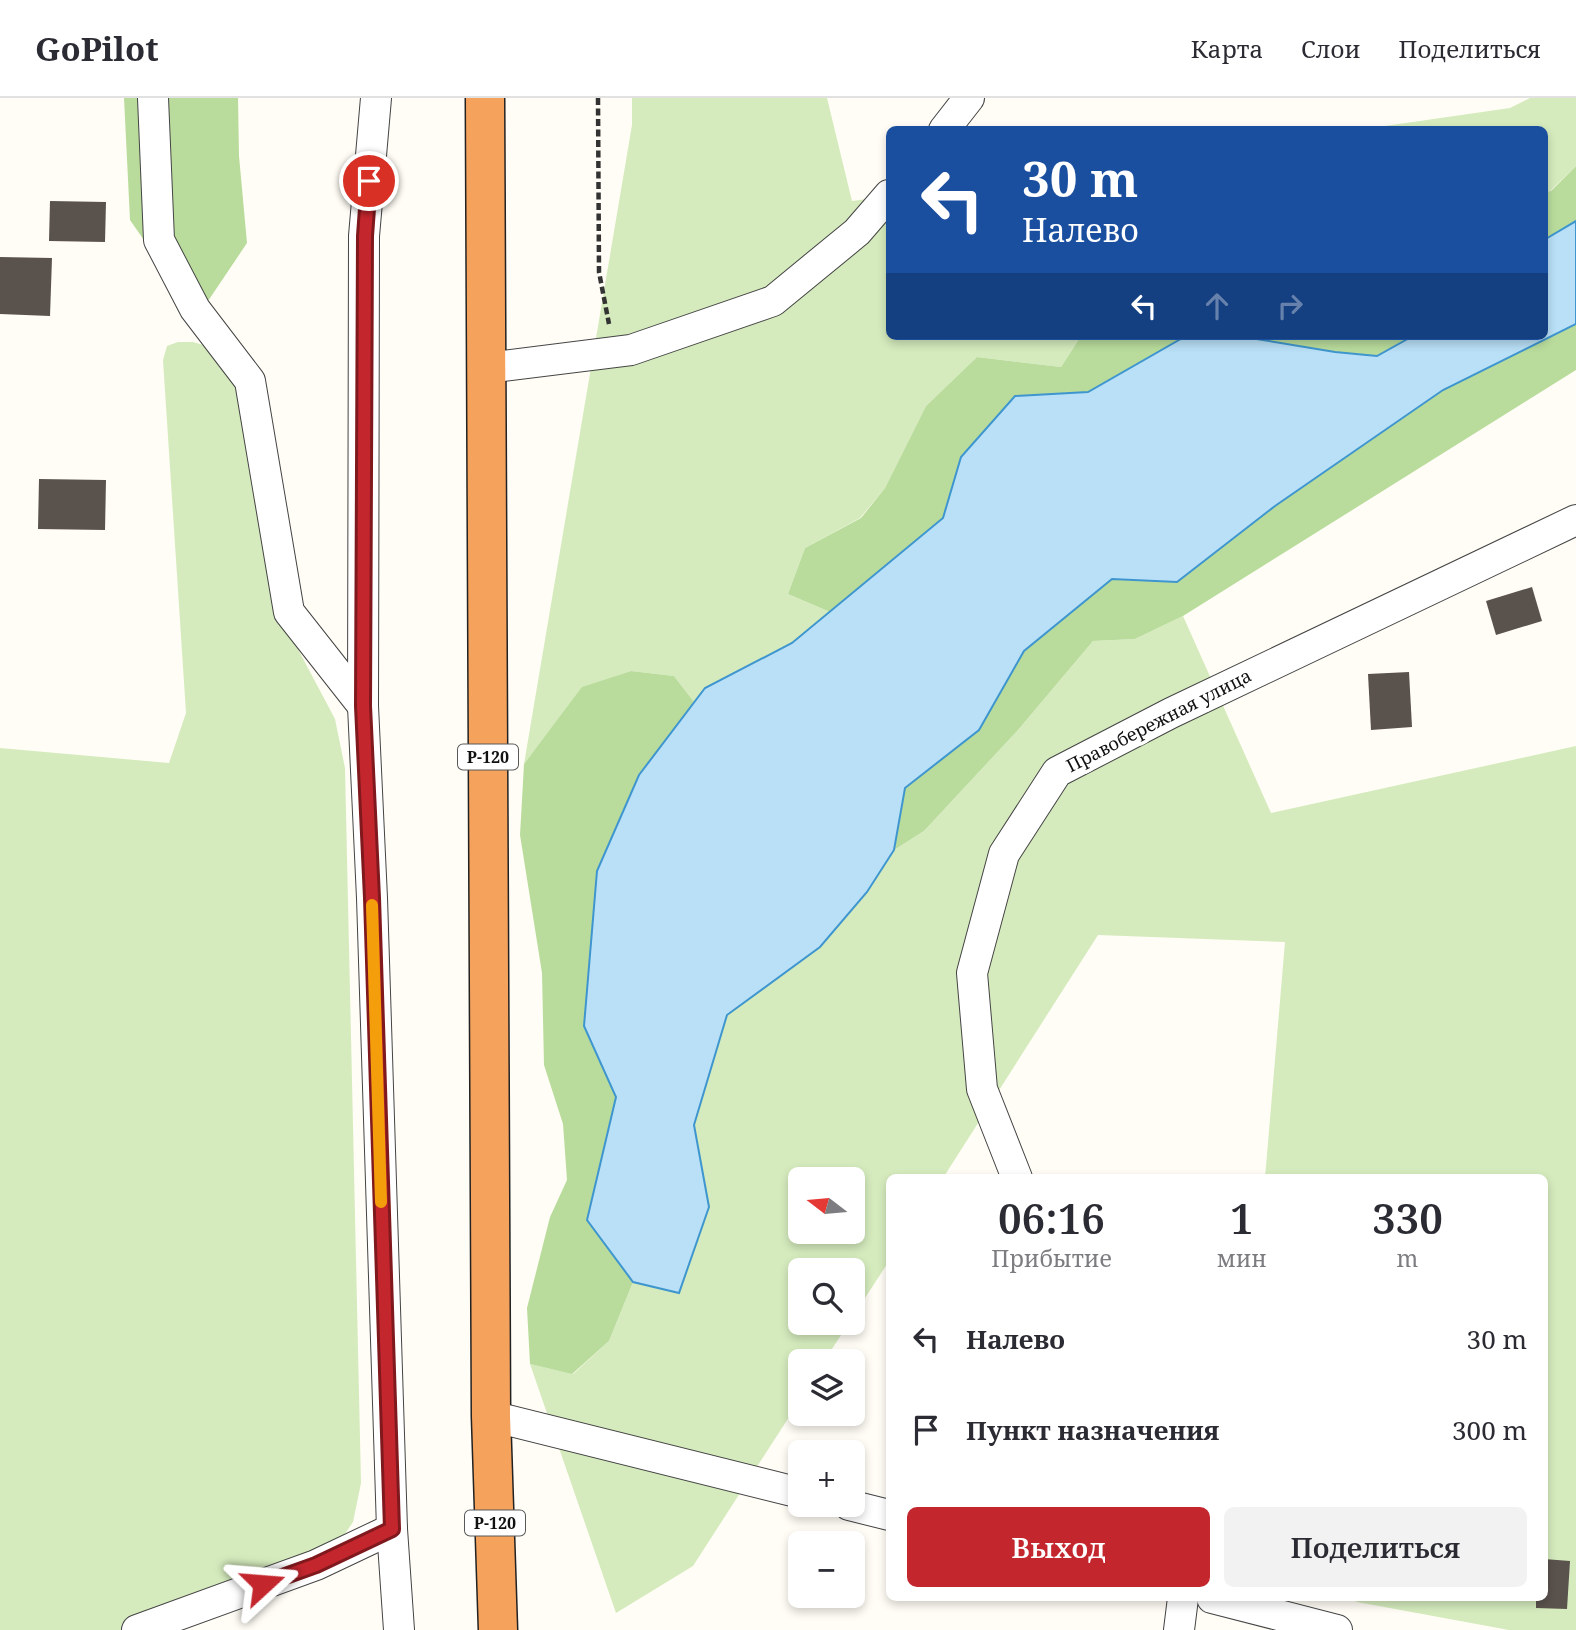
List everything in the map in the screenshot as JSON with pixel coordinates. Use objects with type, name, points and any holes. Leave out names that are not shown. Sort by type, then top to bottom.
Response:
[{"type":"highway","name":"Р-120","points":[[485,98],[491,1416],[498,1630]]},
{"type":"street","points":[[153,98],[159,240],[195,309],[250,381],[289,612],[363,706]]},
{"type":"street","points":[[376,98],[365,236],[363,706],[392,1529],[399,1630]]},
{"type":"street","points":[[947,126],[969,98]]},
{"type":"street","points":[[486,368],[631,350],[773,301],[857,232],[886,198]]},
{"type":"street","name":"Правобережная улица","points":[[1015,1174],[982,1088],[972,973],[1004,854],[1057,772],[1171,713],[1576,520]]},
{"type":"street","points":[[491,1416],[788,1490]]},
{"type":"street","points":[[865,1509],[886,1514]]},
{"type":"street","points":[[136,1630],[316,1565],[392,1529]]},
{"type":"street","points":[[1179,1630],[1183,1601]]},
{"type":"street","points":[[1224,1601],[1337,1630]]},
{"type":"path","points":[[598,98],[599,272],[614,352]]},
{"type":"green space","points":[[124,98],[238,98],[239,156],[247,243],[206,304],[166,272],[130,220]]},
{"type":"green space","points":[[632,98],[827,98],[852,201],[886,196],[886,340],[1078,340],[1061,367],[977,357],[926,406],[885,488],[860,518],[805,548],[788,594],[830,612],[792,643],[705,688],[694,702],[674,676],[631,671],[583,687],[524,764],[632,125]]},
{"type":"green space","points":[[1530,98],[1576,98],[1576,166],[1550,191],[1548,126],[1385,126],[1510,108]]},
{"type":"green space","points":[[1576,166],[1576,221],[1548,238],[1548,191]]},
{"type":"green space","points":[[1576,324],[1576,370],[1183,616],[1135,639],[1093,641],[1018,730],[924,831],[894,850],[905,788],[979,730],[1024,651],[1112,579],[1177,582],[1275,506],[1443,390]]},
{"type":"green space","points":[[1078,340],[1179,340],[1088,392],[1015,396],[961,457],[943,518],[830,612],[788,594],[805,548],[861,518],[885,488],[926,406],[977,357],[1061,367]]},
{"type":"green space","points":[[1262,340],[1406,340],[1377,356]]},
{"type":"green space","points":[[178,342],[193,342],[210,347],[243,392],[282,619],[335,719],[345,768],[361,1483],[353,1522],[336,1547],[130,1630],[0,1630],[0,748],[169,763],[186,713],[163,360],[167,346]]},
{"type":"green space","points":[[1183,616],[1271,813],[1576,746],[1576,1630],[1509,1630],[1355,1601],[1548,1601],[1548,1174],[1265,1174],[1285,942],[1098,935],[946,1174],[886,1174],[886,1266],[865,1298],[865,1258],[788,1258],[788,1335],[841,1335],[832,1349],[788,1349],[788,1419],[693,1566],[616,1613],[530,1364],[573,1374],[609,1341],[633,1282],[679,1292],[709,1207],[694,1125],[727,1015],[820,947],[867,892],[894,850],[924,831],[1018,730],[1093,641],[1135,639]]},
{"type":"green space","points":[[631,671],[674,676],[694,702],[639,775],[584,1026],[616,1097],[587,1220],[633,1282],[609,1341],[572,1374],[530,1364],[527,1308],[550,1217],[567,1180],[563,1124],[544,1065],[542,973],[520,835],[524,764],[582,687]]},
{"type":"water","points":[[1576,221],[1576,324],[1548,338],[1548,238]]},
{"type":"water","points":[[1179,340],[1262,340],[1377,356],[1406,340],[1544,340],[1443,390],[1275,506],[1177,582],[1112,579],[1024,651],[979,730],[905,788],[894,850],[867,892],[820,947],[727,1015],[694,1125],[709,1207],[679,1293],[633,1282],[587,1220],[616,1097],[584,1026],[597,871],[639,775],[705,688],[792,643],[943,518],[961,457],[1015,396],[1088,392]]},
{"type":"building","points":[[50,201],[106,202],[105,242],[49,241]]},
{"type":"building","points":[[0,257],[52,258],[50,316],[0,314]]},
{"type":"building","points":[[39,479],[106,480],[105,530],[38,529]]},
{"type":"building","points":[[1532,587],[1542,621],[1496,635],[1486,601]]},
{"type":"building","points":[[1409,672],[1412,727],[1371,730],[1368,674]]},
{"type":"building","points":[[1548,1559],[1570,1561],[1567,1609],[1536,1608],[1536,1601],[1548,1601]]},
{"type":"slow traffic","points":[[372,905],[381,1202]]},
{"type":"route","points":[[263,1584],[316,1565],[392,1529],[372,898],[363,706],[365,236],[369,181]]}]
